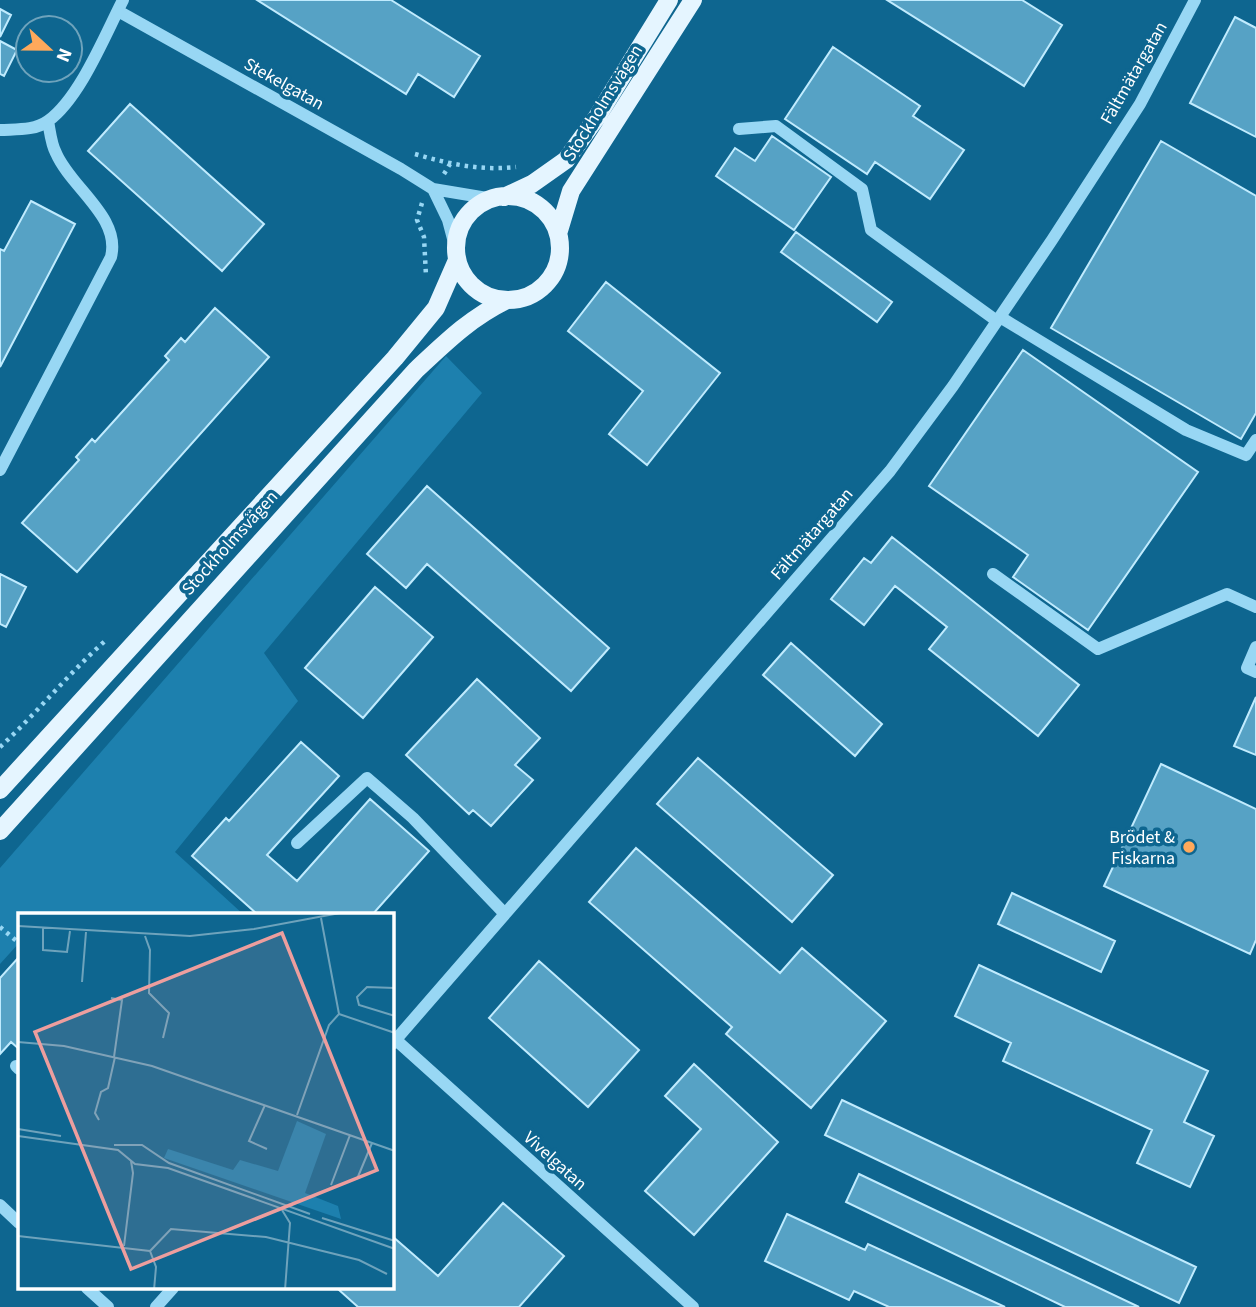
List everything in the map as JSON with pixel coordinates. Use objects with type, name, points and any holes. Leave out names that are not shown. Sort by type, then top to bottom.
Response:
[{"type":"main road","name":"Stockholmsvägen","points":[[499,198],[532,184],[566,160],[597,117],[669,0]]},
{"type":"main road","name":"Stockholmsvägen","points":[[558,234],[571,191],[693,0]]},
{"type":"main road","points":[[499,198],[524,199],[541,208],[558,234],[558,263],[553,274],[540,289],[528,296],[507,300],[494,299],[472,286],[460,269],[457,255],[459,230],[464,220],[476,207],[499,198]]},
{"type":"main road","name":"Stockholmsvägen","points":[[0,790],[395,358],[436,308],[457,255]]},
{"type":"main road","name":"Stockholmsvägen","points":[[0,831],[416,370],[480,314],[507,300]]},
{"type":"street","name":"Fältmätargatan","points":[[394,1042],[890,471],[999,319],[1140,104],[1195,0]]},
{"type":"street","points":[[0,130],[30,129],[48,121],[74,93],[121,5]]},
{"type":"street","name":"Stekelgatan","points":[[121,5],[433,189]]},
{"type":"street","points":[[0,470],[111,257],[115,244],[111,232],[56,153],[48,121]]},
{"type":"street","points":[[739,129],[776,126],[862,189],[871,230],[999,319],[1186,430],[1246,455],[1256,440]]},
{"type":"street","points":[[433,189],[499,198]]},
{"type":"street","points":[[433,189],[448,220],[457,255]]},
{"type":"street","points":[[993,574],[1098,649],[1227,594],[1256,607]]},
{"type":"street","points":[[1256,647],[1247,668],[1256,672]]},
{"type":"street","points":[[297,844],[367,778],[413,818],[505,914]]},
{"type":"street","name":"Vivelgatan","points":[[394,1042],[693,1307]]},
{"type":"street","points":[[0,1205],[18,1222]]},
{"type":"street","points":[[89,1290],[107,1307]]},
{"type":"street","points":[[156,1307],[171,1290]]},
{"type":"path","points":[[426,281],[427,256],[424,237],[417,220],[419,207],[450,164],[500,169],[525,163]]},
{"type":"path","points":[[0,927],[18,942]]},
{"type":"shaded area","points":[[446,356],[482,393],[264,653],[298,701],[175,852],[242,913],[18,913],[18,944],[0,964],[0,868]]},
{"type":"building","points":[[257,0],[391,0],[480,56],[454,97],[418,74],[406,94]]},
{"type":"building","points":[[887,0],[1022,0],[1062,25],[1024,86]]},
{"type":"building","points":[[0,9],[11,15],[0,37]]},
{"type":"building","points":[[1235,17],[1256,28],[1256,137],[1190,103]]},
{"type":"building","points":[[0,41],[14,48],[14,56],[4,76],[0,74]]},
{"type":"building","points":[[833,47],[920,106],[913,116],[964,150],[930,199],[875,162],[867,174],[785,119]]},
{"type":"building","points":[[130,104],[264,224],[222,271],[88,151]]},
{"type":"building","points":[[772,136],[831,177],[794,230],[716,176],[735,148],[755,161]]},
{"type":"building","points":[[1161,141],[1256,196],[1256,413],[1241,439],[1051,328]]},
{"type":"building","points":[[31,201],[75,224],[0,367],[0,249],[4,251]]},
{"type":"building","points":[[796,232],[892,302],[877,322],[781,252]]},
{"type":"building","points":[[606,282],[720,373],[647,465],[609,434],[643,391],[568,331]]},
{"type":"building","points":[[215,308],[269,357],[77,572],[22,523],[79,460],[76,457],[92,439],[95,442],[169,360],[165,356],[181,338],[185,342]]},
{"type":"building","points":[[1023,350],[1198,472],[1088,630],[1013,577],[1028,555],[929,486]]},
{"type":"building","points":[[427,486],[609,648],[571,691],[427,564],[406,588],[367,554]]},
{"type":"building","points":[[892,537],[1079,685],[1038,736],[929,649],[947,627],[895,586],[864,625],[831,599],[864,558],[871,563]]},
{"type":"building","points":[[0,574],[26,587],[6,627],[0,624]]},
{"type":"building","points":[[375,587],[433,637],[363,718],[305,668]]},
{"type":"building","points":[[791,643],[882,724],[855,756],[763,675]]},
{"type":"building","points":[[477,679],[540,738],[515,765],[533,780],[491,826],[473,810],[469,814],[406,755]]},
{"type":"building","points":[[1256,697],[1256,755],[1234,746]]},
{"type":"building","points":[[301,742],[339,776],[267,855],[297,881],[370,799],[429,851],[374,913],[256,913],[192,856],[226,818],[229,821]]},
{"type":"building","points":[[698,758],[833,875],[792,922],[657,804]]},
{"type":"building","name":"Brödet & Fiskarna","points":[[1161,764],[1256,809],[1256,940],[1250,954],[1104,886]]},
{"type":"building","points":[[636,848],[780,973],[802,948],[886,1021],[811,1108],[726,1034],[732,1027],[589,902]]},
{"type":"building","points":[[1012,893],[1115,941],[1101,972],[998,924]]},
{"type":"building","points":[[18,958],[18,1048],[11,1042],[0,1054],[0,978]]},
{"type":"building","points":[[539,961],[639,1050],[588,1107],[489,1018]]},
{"type":"building","points":[[979,965],[1208,1071],[1184,1122],[1214,1136],[1190,1187],[1137,1163],[1152,1130],[1003,1061],[1011,1043],[955,1016]]},
{"type":"building","points":[[694,1064],[778,1142],[694,1235],[645,1191],[701,1129],[665,1096]]},
{"type":"building","points":[[842,1100],[1196,1267],[1179,1303],[825,1135]]},
{"type":"building","points":[[859,1174],[1139,1307],[1065,1307],[846,1202]]},
{"type":"building","points":[[503,1203],[564,1256],[519,1307],[358,1307],[339,1290],[394,1290],[394,1238],[438,1276]]},
{"type":"building","points":[[787,1214],[865,1250],[868,1244],[1005,1307],[889,1307],[854,1291],[849,1300],[765,1261]]},
{"type":"place","name":"Brödet & Fiskarna","points":[[1189,847]]}]
